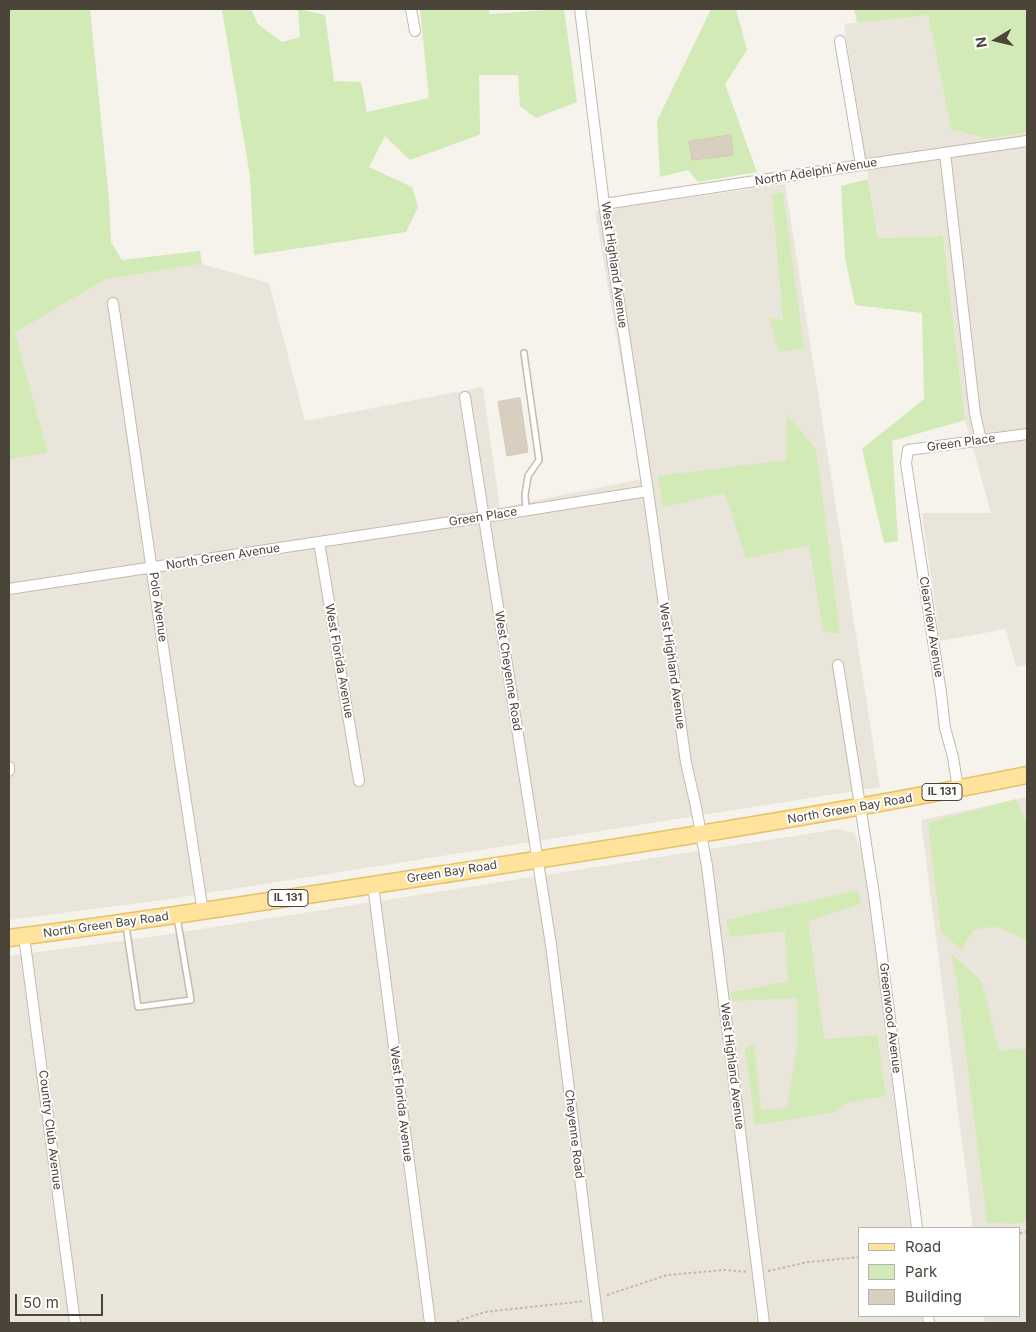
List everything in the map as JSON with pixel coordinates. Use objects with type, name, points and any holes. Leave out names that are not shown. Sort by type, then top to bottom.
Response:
[{"type":"main road","name":"North Green Bay Road","points":[[701,834],[1027,776]]},
{"type":"main road","name":"Green Bay Road","points":[[203,912],[701,834]]},
{"type":"main road","name":"North Green Bay Road","points":[[16,937],[203,912]]},
{"type":"street","points":[[411,9],[415,30]]},
{"type":"street","name":"West Highland Avenue","points":[[580,9],[604,204],[648,491],[686,763],[701,834],[714,918],[764,1323]]},
{"type":"street","points":[[840,41],[862,164]]},
{"type":"street","name":"North Adelphi Avenue","points":[[604,204],[862,164],[1027,141]]},
{"type":"street","points":[[945,153],[980,440]]},
{"type":"street","name":"Polo Avenue","points":[[113,303],[175,736],[203,912]]},
{"type":"street","name":"West Cheyenne Road","points":[[465,397],[550,945]]},
{"type":"street","name":"Green Place","points":[[906,463],[908,450],[1027,434]]},
{"type":"street","name":"Clearview Avenue","points":[[906,463],[942,693],[945,728],[953,757],[958,789]]},
{"type":"street","name":"Green Place","points":[[319,542],[648,491]]},
{"type":"street","name":"North Green Avenue","points":[[9,589],[319,542]]},
{"type":"street","name":"West Florida Avenue","points":[[319,542],[359,781]]},
{"type":"street","name":"Greenwood Avenue","points":[[838,665],[875,904],[917,1227]]},
{"type":"street","name":"West Florida Avenue","points":[[373,884],[430,1323]]},
{"type":"street","name":"Country Club Avenue","points":[[16,937],[75,1323]]},
{"type":"street","name":"Cheyenne Road","points":[[550,945],[598,1323]]},
{"type":"lane","points":[[524,353],[539,460],[528,476],[525,495],[526,510]]},
{"type":"lane","points":[[125,923],[138,1007],[191,1000],[177,915]]},
{"type":"path","points":[[452,1323],[485,1312],[595,1299],[667,1275],[725,1270],[758,1273],[808,1262],[858,1257]]},
{"type":"shaded area","points":[[928,15],[951,129],[988,139],[1027,132],[1027,665],[1016,667],[1006,629],[940,641],[922,513],[991,513],[965,420],[943,236],[878,238],[844,24]]},
{"type":"shaded area","points":[[785,184],[880,787],[163,900],[9,920],[9,460],[48,451],[15,333],[104,280],[202,264],[269,283],[305,421],[483,387],[500,508],[641,479],[595,211]]},
{"type":"shaded area","points":[[1027,797],[1027,1323],[985,1323],[984,1317],[1021,1317],[1021,1227],[973,1227],[921,820]]},
{"type":"shaded area","points":[[838,829],[854,833],[860,847],[867,879],[910,1227],[858,1227],[858,1317],[921,1317],[922,1323],[9,1323],[9,956],[157,936]]},
{"type":"green space","points":[[9,9],[90,9],[109,199],[111,242],[122,260],[200,251],[202,264],[104,280],[15,333],[48,452],[9,460]]},
{"type":"green space","points":[[251,9],[258,24],[282,42],[300,37],[298,9],[325,15],[334,81],[361,82],[367,112],[429,98],[420,9],[488,9],[489,14],[564,9],[577,102],[536,118],[520,106],[518,75],[479,75],[480,134],[410,160],[385,136],[369,167],[412,187],[418,207],[406,232],[254,255],[250,176],[222,10]]},
{"type":"green space","points":[[711,9],[736,9],[747,50],[725,84],[757,172],[698,182],[688,170],[660,177],[657,121]]},
{"type":"green space","points":[[854,9],[1027,9],[1027,132],[988,139],[951,129],[928,15],[857,23]]},
{"type":"green space","points":[[868,179],[878,238],[943,236],[965,420],[892,441],[898,541],[884,543],[862,449],[924,399],[922,313],[855,305],[845,258],[841,186]]},
{"type":"green space","points":[[783,192],[804,348],[779,352],[769,317],[783,320],[772,195]]},
{"type":"green space","points":[[787,415],[816,449],[840,633],[823,632],[809,545],[746,559],[725,493],[663,507],[658,476],[786,460]]},
{"type":"green space","points":[[1016,799],[1027,825],[1027,940],[995,926],[973,930],[962,950],[941,932],[928,823]]},
{"type":"green space","points":[[858,890],[861,904],[808,921],[824,1039],[877,1035],[886,1096],[847,1103],[834,1112],[755,1125],[745,1048],[754,1045],[761,1110],[787,1108],[797,1049],[797,998],[733,1001],[730,993],[788,981],[785,931],[730,937],[726,920]]},
{"type":"green space","points":[[951,953],[982,982],[999,1051],[1027,1048],[1027,1221],[1014,1224],[987,1222],[956,976]]},
{"type":"building","points":[[731,135],[733,155],[692,160],[689,142]]},
{"type":"building","points":[[520,398],[528,452],[507,456],[498,402]]}]
